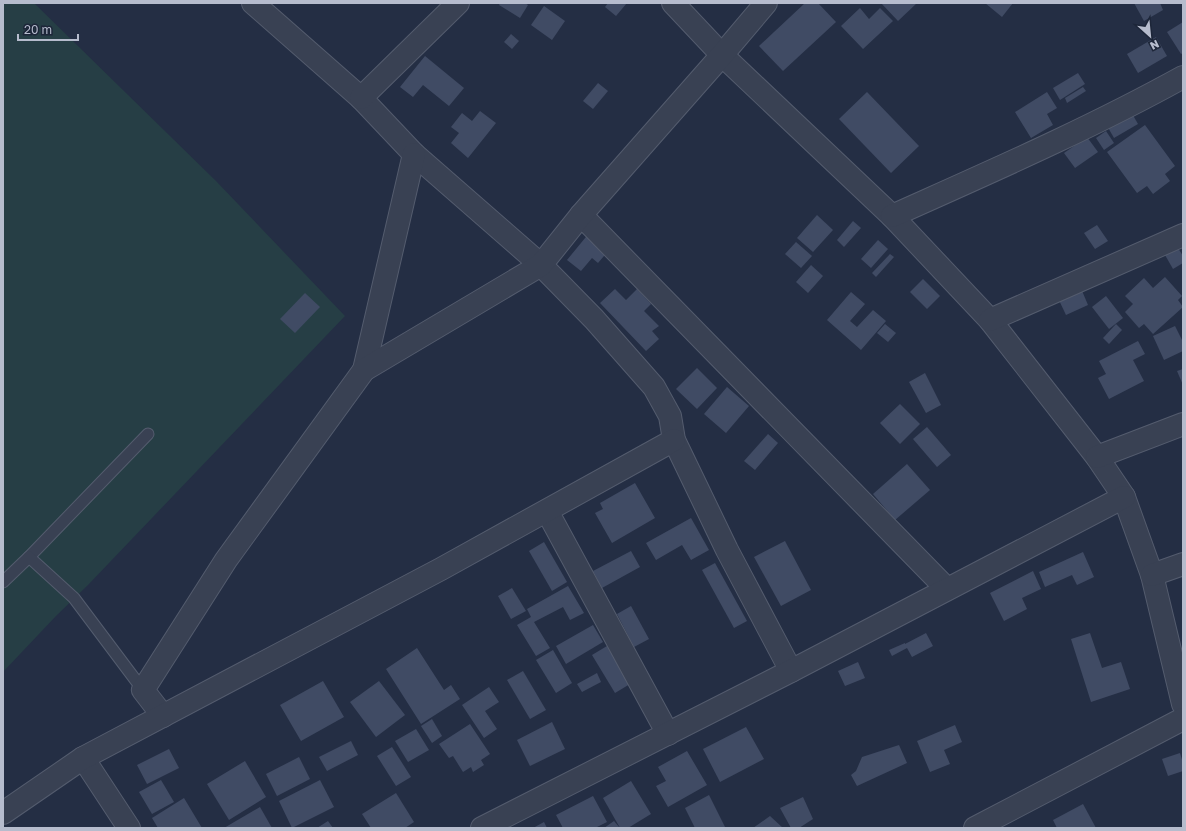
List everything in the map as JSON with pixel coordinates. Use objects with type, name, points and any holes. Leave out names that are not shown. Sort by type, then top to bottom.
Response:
[{"type":"street","points":[[253,3],[361,98],[414,154],[541,265],[594,320],[654,387],[670,416],[674,440],[726,550],[791,671]]},
{"type":"street","points":[[361,98],[458,3]]},
{"type":"street","points":[[673,3],[722,55],[892,216],[990,320],[1097,457],[1124,497],[1152,575],[1183,704]]},
{"type":"street","points":[[364,370],[541,265],[581,215],[766,3]]},
{"type":"street","points":[[892,216],[1026,157],[1142,100],[1183,77]]},
{"type":"street","points":[[163,716],[143,690],[226,560],[364,370],[414,154]]},
{"type":"street","points":[[581,215],[947,589]]},
{"type":"street","points":[[990,320],[1183,235]]},
{"type":"street","points":[[1097,457],[1183,424]]},
{"type":"street","points":[[3,814],[82,758],[441,569],[674,440]]},
{"type":"street","points":[[482,828],[791,671],[1124,497]]},
{"type":"street","points":[[547,511],[668,734]]},
{"type":"street","points":[[1152,575],[1183,564]]},
{"type":"street","points":[[975,828],[1183,719]]},
{"type":"street","points":[[82,758],[129,828]]},
{"type":"lane","points":[[3,582],[148,434]]},
{"type":"lane","points":[[29,557],[74,598],[143,690]]},
{"type":"shaded area","points":[[3,3],[34,3],[216,181],[345,316],[3,672]]},
{"type":"building","points":[[500,3],[525,3],[528,5],[520,18],[499,5]]},
{"type":"building","points":[[608,3],[627,3],[616,16],[605,7]]},
{"type":"building","points":[[805,3],[818,3],[836,22],[783,71],[759,46]]},
{"type":"building","points":[[881,3],[917,3],[898,21]]},
{"type":"building","points":[[985,3],[1013,3],[1002,17]]},
{"type":"building","points":[[1134,3],[1160,3],[1163,10],[1144,21]]},
{"type":"building","points":[[544,6],[565,21],[552,40],[531,25]]},
{"type":"building","points":[[860,8],[869,19],[880,8],[893,21],[863,49],[841,26]]},
{"type":"building","points":[[1183,22],[1183,53],[1181,54],[1167,32]]},
{"type":"building","points":[[511,34],[519,41],[512,49],[504,42]]},
{"type":"building","points":[[1156,37],[1167,56],[1138,73],[1127,54]]},
{"type":"building","points":[[425,56],[464,88],[449,106],[423,85],[413,97],[400,87]]},
{"type":"building","points":[[1078,73],[1085,84],[1060,100],[1053,88]]},
{"type":"building","points":[[598,83],[608,91],[593,109],[583,101]]},
{"type":"building","points":[[1083,87],[1086,91],[1067,103],[1065,98]]},
{"type":"building","points":[[867,92],[919,146],[891,173],[839,119]]},
{"type":"building","points":[[1047,92],[1057,108],[1047,114],[1053,125],[1031,138],[1015,112]]},
{"type":"building","points":[[1130,110],[1138,124],[1114,138],[1106,124]]},
{"type":"building","points":[[480,111],[496,123],[468,158],[451,143],[459,133],[451,127],[462,113],[472,121]]},
{"type":"building","points":[[1145,125],[1175,166],[1165,174],[1170,181],[1153,194],[1147,186],[1137,193],[1107,152]]},
{"type":"building","points":[[1106,131],[1114,143],[1104,150],[1096,138]]},
{"type":"building","points":[[1087,137],[1098,152],[1075,168],[1064,153]]},
{"type":"building","points":[[817,215],[833,230],[813,252],[797,238]]},
{"type":"building","points":[[853,221],[861,228],[844,247],[837,240]]},
{"type":"building","points":[[1097,225],[1108,241],[1095,249],[1084,233]]},
{"type":"building","points":[[590,232],[610,249],[598,263],[592,258],[581,271],[567,260]]},
{"type":"building","points":[[878,240],[888,249],[871,268],[861,259]]},
{"type":"building","points":[[796,242],[812,256],[801,268],[785,254]]},
{"type":"building","points":[[1178,248],[1183,256],[1183,263],[1173,269],[1165,255]]},
{"type":"building","points":[[890,254],[894,257],[876,277],[872,273]]},
{"type":"building","points":[[811,265],[823,276],[808,293],[796,282]]},
{"type":"building","points":[[1165,277],[1182,296],[1178,300],[1183,307],[1153,334],[1144,324],[1139,328],[1125,312],[1133,304],[1125,296],[1144,278],[1153,288]]},
{"type":"building","points":[[923,279],[940,296],[927,309],[910,292]]},
{"type":"building","points":[[1080,286],[1088,305],[1066,315],[1057,296]]},
{"type":"building","points":[[615,289],[626,300],[637,289],[651,304],[644,311],[659,326],[652,331],[659,339],[646,351],[600,303]]},
{"type":"building","points":[[851,292],[865,304],[850,321],[857,327],[873,310],[886,321],[861,350],[827,320]]},
{"type":"building","points":[[305,293],[320,307],[295,333],[280,319]]},
{"type":"building","points":[[1106,296],[1123,318],[1109,329],[1092,307]]},
{"type":"building","points":[[885,324],[896,333],[888,342],[877,333]]},
{"type":"building","points":[[1116,324],[1122,330],[1109,344],[1103,338]]},
{"type":"building","points":[[1175,326],[1183,342],[1183,351],[1164,360],[1153,336]]},
{"type":"building","points":[[1138,341],[1145,354],[1133,360],[1144,381],[1109,399],[1098,378],[1106,374],[1099,361]]},
{"type":"building","points":[[697,368],[717,388],[697,409],[676,389]]},
{"type":"building","points":[[1183,369],[1183,385],[1177,371]]},
{"type":"building","points":[[925,373],[941,405],[926,413],[909,382]]},
{"type":"building","points":[[727,387],[749,406],[726,433],[704,414]]},
{"type":"building","points":[[900,404],[920,424],[900,444],[880,423]]},
{"type":"building","points":[[927,427],[951,455],[937,467],[913,439]]},
{"type":"building","points":[[768,434],[778,443],[755,470],[744,461]]},
{"type":"building","points":[[907,464],[930,490],[895,520],[873,494]]},
{"type":"building","points":[[635,483],[655,518],[612,543],[595,513],[603,509],[600,503]]},
{"type":"building","points":[[691,518],[709,550],[691,560],[682,545],[656,560],[646,543]]},
{"type":"building","points":[[785,541],[811,590],[781,606],[754,557]]},
{"type":"building","points":[[544,542],[567,582],[552,591],[529,551]]},
{"type":"building","points":[[631,551],[640,567],[602,588],[593,571]]},
{"type":"building","points":[[1083,552],[1094,577],[1077,585],[1072,575],[1045,587],[1039,572]]},
{"type":"building","points":[[715,563],[747,621],[734,628],[702,570]]},
{"type":"building","points":[[1033,571],[1041,589],[1022,598],[1027,609],[1004,621],[990,593]]},
{"type":"building","points":[[568,586],[584,613],[570,620],[563,607],[534,622],[550,648],[536,656],[517,625],[531,617],[527,609]]},
{"type":"building","points":[[512,588],[526,611],[511,619],[498,596]]},
{"type":"building","points":[[631,606],[649,639],[634,647],[617,614]]},
{"type":"building","points":[[593,625],[603,642],[566,664],[556,646]]},
{"type":"building","points":[[926,633],[933,646],[912,657],[907,648],[892,656],[889,650],[905,644]]},
{"type":"building","points":[[1090,633],[1102,668],[1121,662],[1130,689],[1091,702],[1071,639]]},
{"type":"building","points":[[607,646],[630,684],[615,693],[592,655]]},
{"type":"building","points":[[417,648],[444,690],[451,685],[460,699],[421,724],[386,669]]},
{"type":"building","points":[[553,650],[572,683],[556,693],[536,660]]},
{"type":"building","points":[[858,662],[865,678],[845,686],[838,671]]},
{"type":"building","points":[[523,671],[546,710],[530,719],[507,680]]},
{"type":"building","points":[[597,673],[601,682],[582,692],[577,684]]},
{"type":"building","points":[[323,681],[344,717],[301,741],[280,705]]},
{"type":"building","points":[[379,681],[405,715],[376,737],[350,702]]},
{"type":"building","points":[[489,687],[499,702],[485,711],[497,729],[484,738],[462,705]]},
{"type":"building","points":[[432,719],[442,736],[432,743],[421,726]]},
{"type":"building","points":[[552,722],[565,749],[530,766],[517,740]]},
{"type":"building","points":[[470,724],[490,754],[481,760],[484,765],[473,772],[471,767],[463,772],[453,756],[449,758],[439,744]]},
{"type":"building","points":[[955,725],[962,742],[944,750],[950,764],[930,772],[917,741]]},
{"type":"building","points":[[746,727],[764,759],[720,782],[703,749]]},
{"type":"building","points":[[416,729],[429,750],[408,762],[395,741]]},
{"type":"building","points":[[351,741],[358,755],[327,771],[319,757]]},
{"type":"building","points":[[899,745],[907,763],[857,786],[851,775],[856,771],[862,757]]},
{"type":"building","points":[[392,747],[411,777],[396,786],[377,756]]},
{"type":"building","points":[[169,749],[179,768],[147,784],[137,765]]},
{"type":"building","points":[[687,751],[707,785],[668,807],[656,786],[666,781],[658,767]]},
{"type":"building","points":[[1180,753],[1183,763],[1183,771],[1168,776],[1162,759]]},
{"type":"building","points":[[299,757],[310,779],[277,796],[266,774]]},
{"type":"building","points":[[245,761],[266,797],[229,820],[207,784]]},
{"type":"building","points":[[161,780],[174,802],[152,814],[139,792]]},
{"type":"building","points":[[320,780],[334,807],[292,828],[279,801]]},
{"type":"building","points":[[631,781],[651,814],[628,828],[620,828],[603,798]]},
{"type":"building","points":[[396,793],[414,822],[405,828],[371,828],[362,814]]},
{"type":"building","points":[[709,795],[725,827],[695,828],[685,808]]},
{"type":"building","points":[[593,796],[607,822],[595,828],[563,828],[556,815]]},
{"type":"building","points":[[803,797],[813,819],[799,828],[791,828],[780,808]]},
{"type":"building","points":[[184,798],[202,828],[158,828],[152,818]]},
{"type":"building","points":[[1083,804],[1096,828],[1057,828],[1053,820]]},
{"type":"building","points":[[260,807],[272,828],[224,828]]},
{"type":"building","points":[[770,816],[783,828],[753,828]]},
{"type":"building","points":[[328,821],[333,828],[317,828]]},
{"type":"building","points":[[614,821],[620,828],[604,828]]},
{"type":"building","points":[[544,822],[547,828],[533,828]]}]
